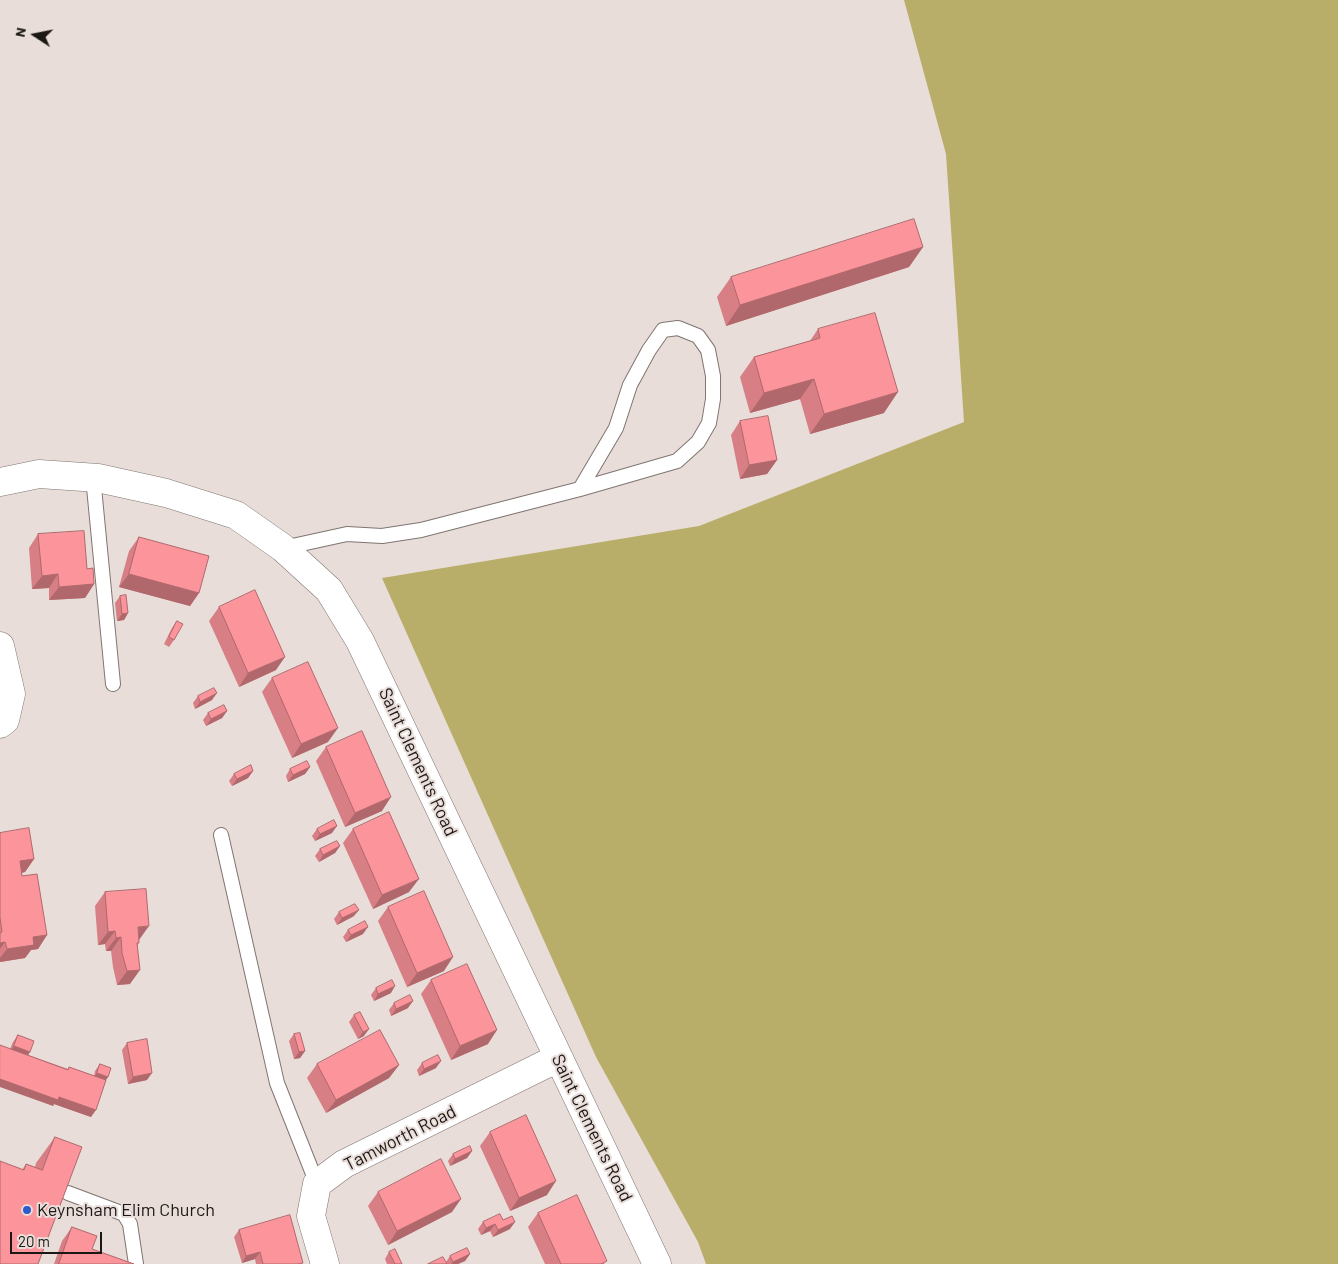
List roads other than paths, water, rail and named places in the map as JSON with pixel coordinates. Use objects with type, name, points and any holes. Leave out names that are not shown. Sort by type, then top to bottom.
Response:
[{"type":"street","name":"Saint Clements Road","points":[[0,482],[39,474],[93,477],[166,493],[236,515],[283,548],[329,590],[360,641],[657,1264]]},
{"type":"street","points":[[0,646],[11,694],[4,720],[0,724]]},
{"type":"street","name":"Tamworth Road","points":[[317,1184],[344,1164],[558,1058]]},
{"type":"street","points":[[317,1184],[311,1216],[325,1264]]},
{"type":"lane","points":[[283,548],[347,534],[382,536],[421,530],[580,489],[677,461],[698,442],[709,423],[713,399],[713,376],[708,350],[698,336],[678,328],[663,330],[649,350],[630,385],[616,428],[580,489]]},
{"type":"lane","points":[[93,477],[113,684]]},
{"type":"lane","points":[[221,835],[277,1083],[317,1184]]},
{"type":"lane","points":[[68,1193],[124,1214],[130,1224],[136,1264]]},
{"type":"place","name":"Keynsham Elim Church","points":[[27,1210]]}]
